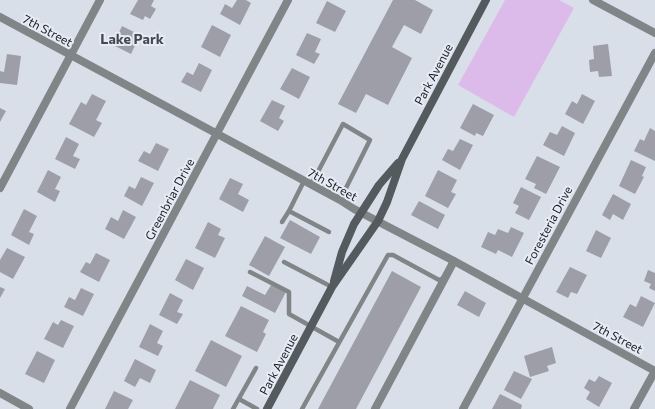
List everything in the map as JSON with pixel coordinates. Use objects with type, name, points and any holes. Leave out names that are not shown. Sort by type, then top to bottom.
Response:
[{"type":"street","points":[[0,188],[100,0]]},
{"type":"street","name":"Greenbriar Drive","points":[[70,409],[288,0]]},
{"type":"street","name":"Park Avenue","points":[[267,409],[332,287],[378,221],[387,202],[402,159],[486,0]]},
{"type":"street","points":[[593,0],[655,33]]},
{"type":"street","name":"7th Street","points":[[0,17],[454,261],[655,371]]},
{"type":"street","name":"Foresteria Drive","points":[[463,409],[655,53]]},
{"type":"street","name":"Park Avenue","points":[[332,287],[342,252],[354,224],[380,185],[402,159]]},
{"type":"street","points":[[375,409],[454,261]]},
{"type":"street","points":[[634,409],[655,371]]},
{"type":"street","points":[[0,394],[29,409]]},
{"type":"lane","points":[[312,185],[343,124],[370,140],[340,200]]},
{"type":"lane","points":[[282,222],[304,181]]},
{"type":"lane","points":[[288,211],[329,232]]},
{"type":"lane","points":[[302,409],[388,255],[393,255],[439,280],[445,278]]},
{"type":"lane","points":[[284,262],[332,287]]},
{"type":"lane","points":[[250,272],[289,292],[289,314],[339,342]]},
{"type":"lane","points":[[233,409],[256,368]]},
{"type":"lane","points":[[239,399],[257,409]]},
{"type":"shaded area","points":[[505,0],[559,0],[574,8],[514,117],[458,85]]},
{"type":"building","points":[[138,0],[154,0],[151,6],[156,9],[150,19],[145,16],[143,20],[130,14]]},
{"type":"building","points":[[237,0],[246,0],[251,3],[240,25],[220,14],[225,4],[232,8]]},
{"type":"building","points":[[393,0],[415,0],[433,10],[421,34],[404,25],[392,47],[412,58],[388,105],[366,94],[356,113],[338,104]]},
{"type":"building","points":[[327,1],[346,11],[335,32],[316,23]]},
{"type":"building","points":[[212,25],[231,35],[220,57],[201,47]]},
{"type":"building","points":[[122,26],[140,35],[131,54],[113,45]]},
{"type":"building","points":[[307,33],[321,39],[315,52],[320,54],[314,64],[296,55]]},
{"type":"building","points":[[608,44],[612,76],[599,77],[598,71],[590,72],[589,60],[594,59],[593,46]]},
{"type":"building","points":[[7,54],[21,56],[17,85],[0,83],[0,71],[4,72]]},
{"type":"building","points":[[199,63],[212,70],[201,92],[181,82],[187,72],[193,75]]},
{"type":"building","points":[[292,68],[310,77],[299,99],[280,89]]},
{"type":"building","points":[[92,94],[106,101],[96,120],[102,123],[94,137],[69,124],[81,102],[86,105]]},
{"type":"building","points":[[582,94],[595,101],[583,124],[565,114],[572,101],[577,104]]},
{"type":"building","points":[[272,100],[285,106],[279,118],[284,121],[278,131],[260,121]]},
{"type":"building","points":[[473,104],[494,115],[483,136],[476,133],[475,136],[460,128]]},
{"type":"building","points":[[0,108],[6,111],[0,122]]},
{"type":"building","points":[[562,126],[575,133],[564,156],[543,145],[550,132],[557,135]]},
{"type":"building","points":[[650,128],[655,131],[655,161],[634,151],[640,139],[644,141]]},
{"type":"building","points":[[66,137],[79,144],[73,156],[80,159],[75,169],[55,159]]},
{"type":"building","points":[[460,139],[473,145],[460,170],[442,160],[448,149],[453,151]]},
{"type":"building","points":[[156,143],[169,149],[158,171],[138,161],[144,151],[150,154]]},
{"type":"building","points":[[537,156],[560,167],[546,194],[534,188],[536,184],[525,179]]},
{"type":"building","points":[[631,160],[646,167],[642,176],[644,177],[635,194],[619,186]]},
{"type":"building","points":[[48,170],[61,177],[55,189],[60,191],[55,202],[37,192]]},
{"type":"building","points":[[438,170],[457,180],[451,192],[456,194],[448,208],[425,196]]},
{"type":"building","points":[[141,177],[154,183],[142,206],[124,196],[129,186],[135,189]]},
{"type":"building","points":[[230,178],[243,184],[238,194],[249,200],[243,212],[219,199]]},
{"type":"building","points":[[521,187],[541,197],[529,220],[515,213],[519,206],[513,203]]},
{"type":"building","points":[[613,194],[631,204],[623,220],[613,214],[610,220],[602,215]]},
{"type":"building","points":[[419,201],[445,215],[438,229],[411,215]]},
{"type":"building","points":[[24,209],[37,216],[29,232],[34,234],[29,245],[11,235]]},
{"type":"building","points":[[123,210],[136,217],[124,239],[105,229],[111,217],[118,221]]},
{"type":"building","points":[[290,220],[320,237],[311,254],[280,238]]},
{"type":"building","points":[[208,222],[221,229],[218,235],[225,238],[215,258],[195,248]]},
{"type":"building","points":[[511,227],[524,233],[512,257],[498,250],[496,254],[481,247],[488,232],[495,235],[498,229],[508,233]]},
{"type":"building","points":[[596,230],[611,238],[601,258],[586,251]]},
{"type":"building","points":[[265,236],[285,247],[269,276],[249,265]]},
{"type":"building","points":[[7,248],[25,257],[13,279],[0,272],[0,260]]},
{"type":"building","points":[[96,253],[110,260],[99,282],[80,272],[86,262],[90,264]]},
{"type":"building","points":[[186,259],[204,268],[193,290],[175,280]]},
{"type":"building","points":[[570,267],[587,275],[577,294],[571,292],[568,298],[556,292]]},
{"type":"building","points":[[648,270],[655,273],[655,291],[649,288],[651,284],[644,281]]},
{"type":"building","points":[[392,271],[421,287],[356,409],[318,409]]},
{"type":"building","points":[[271,285],[286,292],[275,313],[242,296],[247,286],[265,295]]},
{"type":"building","points":[[0,287],[5,289],[0,298]]},
{"type":"building","points":[[81,288],[94,294],[83,316],[64,307],[69,297],[75,300]]},
{"type":"building","points":[[465,291],[486,303],[479,317],[457,305]]},
{"type":"building","points":[[170,293],[183,300],[177,312],[183,314],[177,324],[159,315]]},
{"type":"building","points":[[641,296],[655,303],[643,327],[623,317],[630,304],[636,307]]},
{"type":"building","points":[[241,306],[269,320],[263,332],[266,334],[257,352],[225,336]]},
{"type":"building","points":[[61,320],[74,326],[63,348],[44,339],[53,322],[58,325]]},
{"type":"building","points":[[150,324],[163,331],[157,343],[163,346],[158,356],[139,347]]},
{"type":"building","points":[[211,340],[242,356],[226,387],[195,371]]},
{"type":"building","points":[[552,347],[556,363],[547,366],[549,371],[530,377],[524,356]]},
{"type":"building","points":[[37,351],[55,360],[44,383],[25,374]]},
{"type":"building","points":[[135,359],[156,370],[150,383],[140,378],[135,387],[124,381]]},
{"type":"building","points":[[514,371],[532,379],[521,399],[504,390]]},
{"type":"building","points":[[599,376],[612,383],[599,407],[586,399],[590,392],[584,388],[589,379],[595,382]]},
{"type":"building","points":[[190,380],[220,395],[213,409],[175,409]]},
{"type":"building","points":[[114,391],[133,400],[128,409],[105,409]]},
{"type":"building","points":[[500,394],[522,405],[521,409],[492,409]]},
{"type":"district","name":"Lake Park","points":[[132,38]]}]
